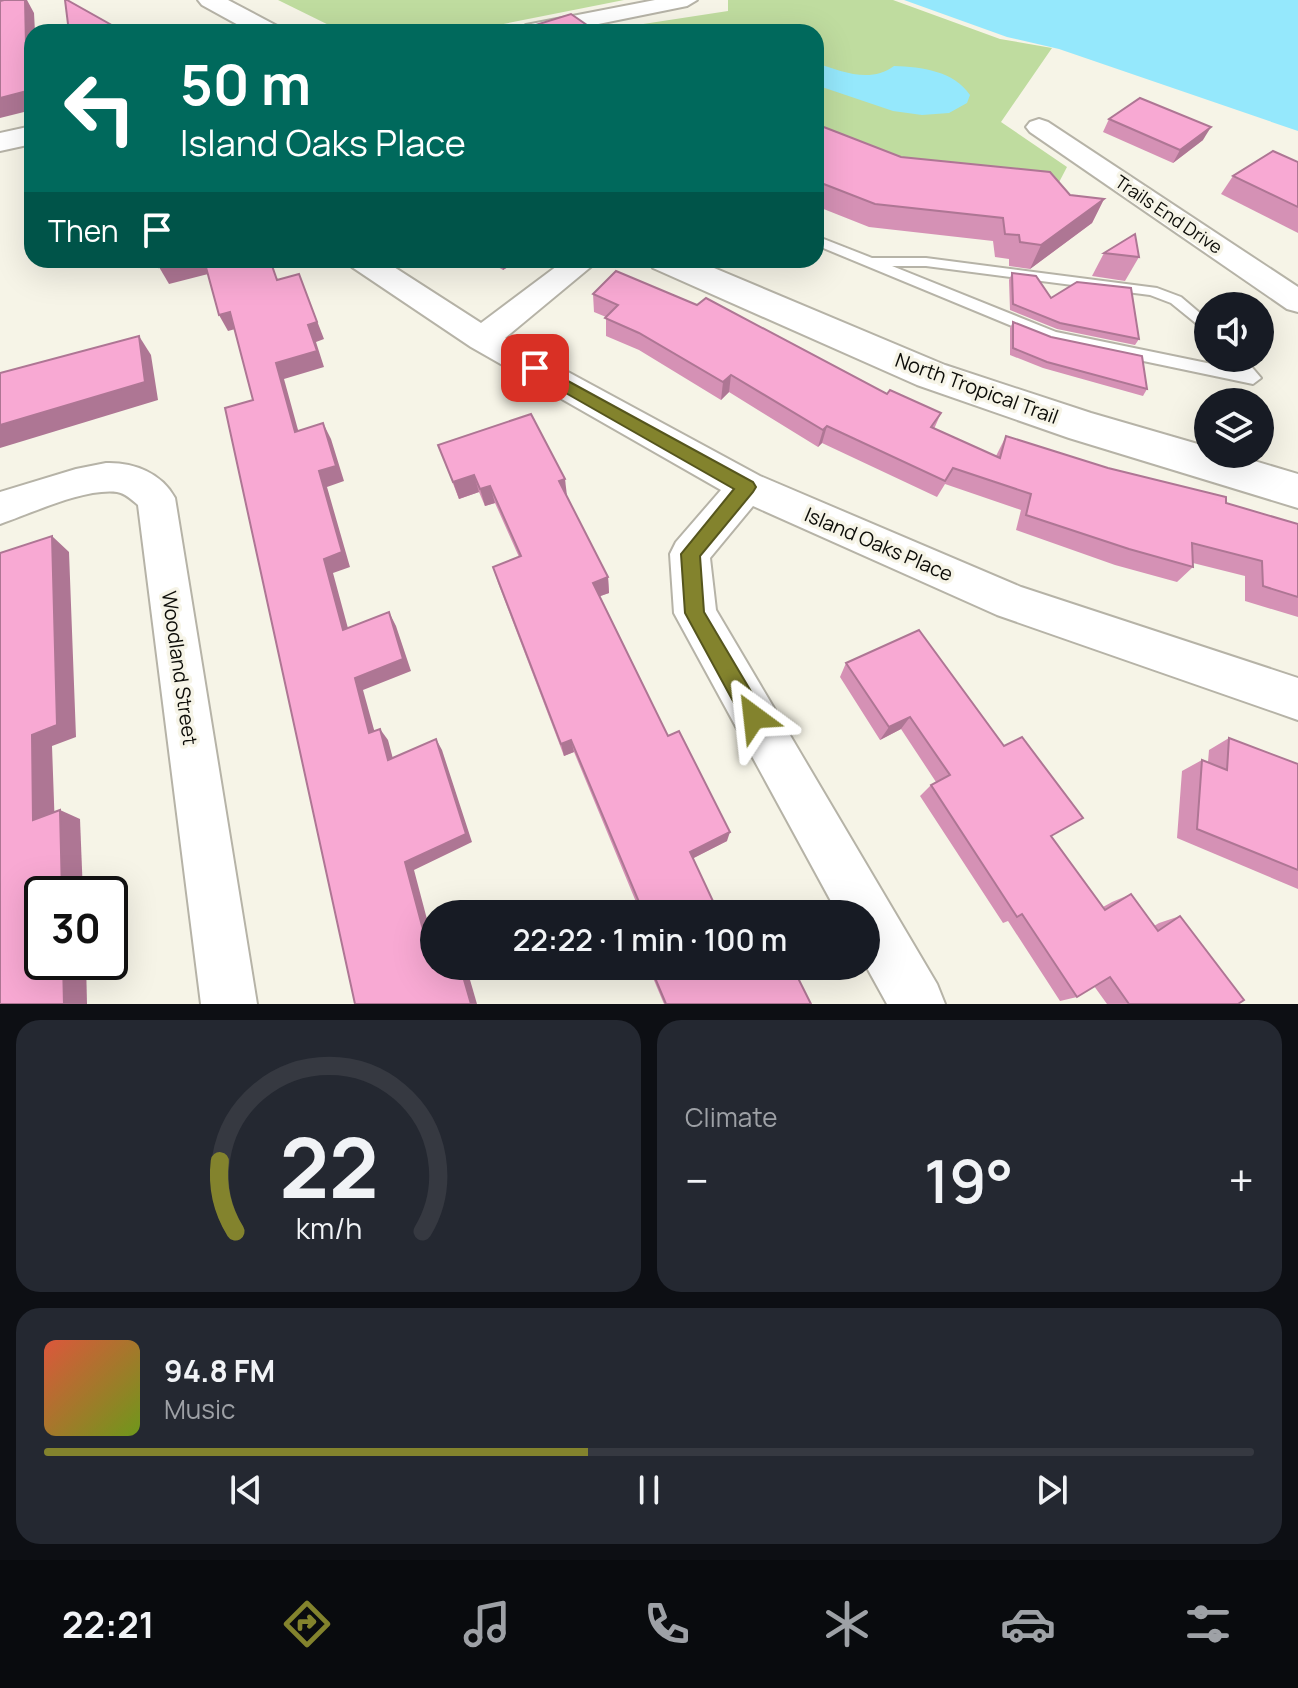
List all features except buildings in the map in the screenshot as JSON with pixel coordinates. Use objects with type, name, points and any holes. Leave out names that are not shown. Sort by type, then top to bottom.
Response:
[{"type":"street","points":[[210,0],[255,24]]},
{"type":"street","points":[[566,24],[687,0]]},
{"type":"street","name":"Trails End Drive","points":[[1039,127],[1298,302]]},
{"type":"street","points":[[0,142],[24,137]]},
{"type":"street","name":"Island Oaks Place","points":[[374,268],[482,339],[747,487],[1012,602],[1298,699]]},
{"type":"street","points":[[482,339],[574,268]]},
{"type":"street","name":"North Tropical Trail","points":[[684,268],[931,375],[1084,427],[1298,491]]},
{"type":"street","name":"Woodland Street","points":[[0,508],[91,481],[118,477],[140,484],[156,498],[229,1004]]},
{"type":"street","points":[[747,487],[690,554],[695,613],[917,1004]]},
{"type":"lane","points":[[824,243],[1053,337],[1194,366]]},
{"type":"lane","points":[[865,261],[926,262],[1152,291],[1176,300],[1194,316]]},
{"type":"lane","points":[[1224,372],[1253,378],[1248,372]]},
{"type":"green space","points":[[278,0],[624,0],[503,24],[327,24]]},
{"type":"green space","points":[[728,0],[893,0],[1000,39],[1052,48],[1001,122],[1067,167],[1056,188],[824,145],[824,24],[643,24],[728,11]]},
{"type":"water","points":[[904,0],[1298,0],[1298,131],[1059,49],[1007,37]]},
{"type":"water","points":[[824,65],[865,75],[894,66],[926,69],[955,80],[970,95],[967,103],[949,113],[922,115],[893,111],[824,88]]},
{"type":"route","points":[[535,368],[747,487],[690,554],[695,613],[754,717]]}]
